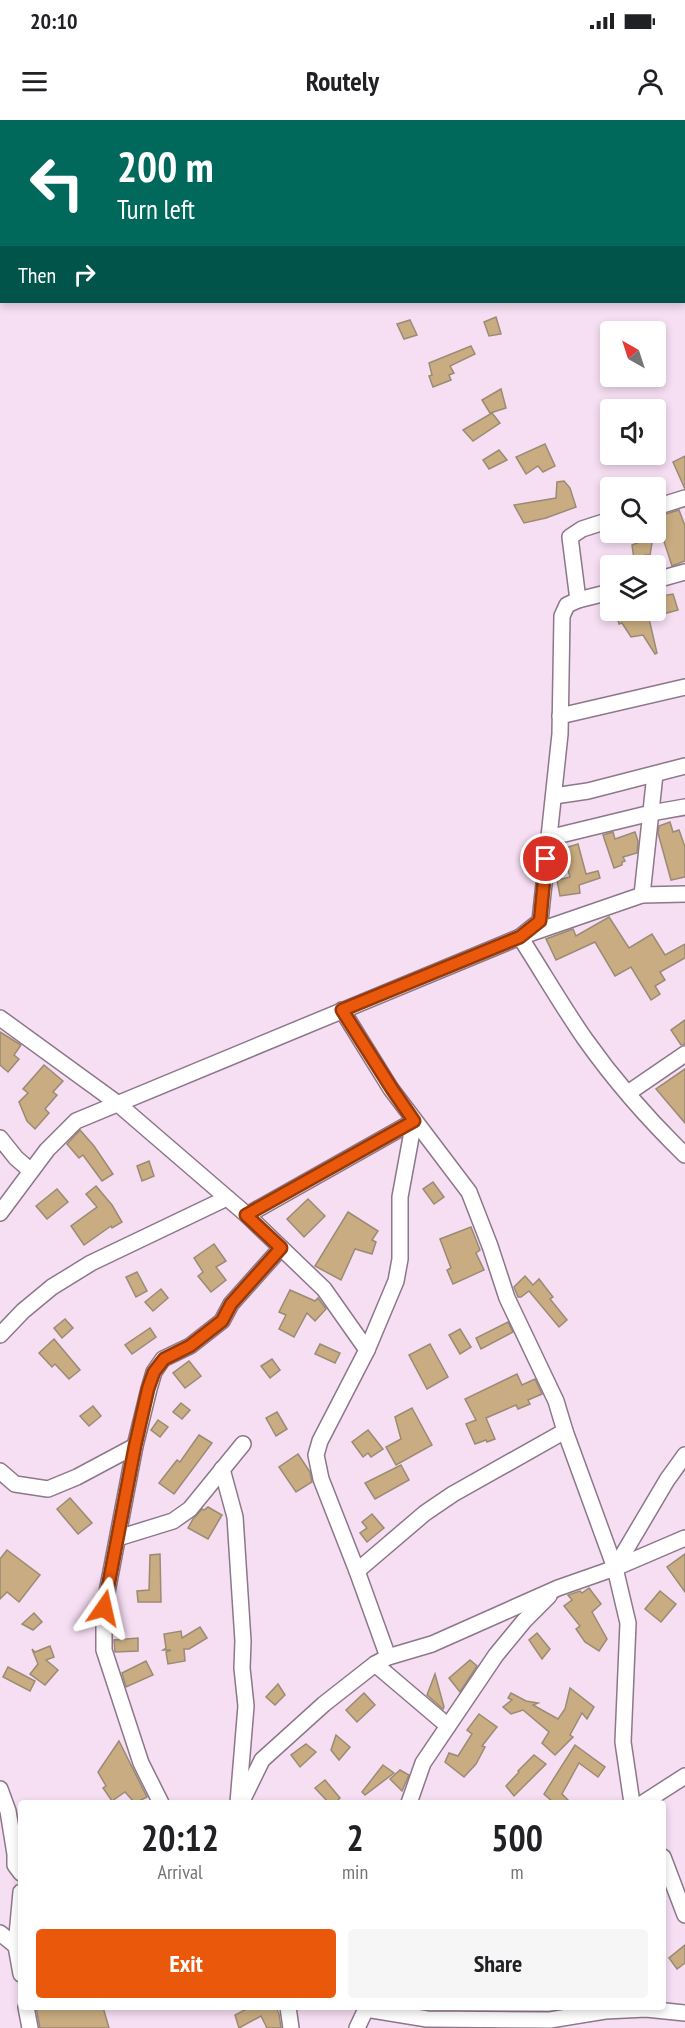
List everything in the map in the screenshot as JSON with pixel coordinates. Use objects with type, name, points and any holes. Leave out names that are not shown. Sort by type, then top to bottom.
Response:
[{"type":"street","points":[[666,504],[685,498]]},
{"type":"street","points":[[578,600],[570,537],[582,529],[600,523]]},
{"type":"street","points":[[666,577],[685,572]]},
{"type":"street","points":[[520,937],[540,921],[560,716],[562,616],[567,605],[600,594]]},
{"type":"street","points":[[560,716],[685,687]]},
{"type":"street","points":[[554,796],[588,791],[685,766]]},
{"type":"street","points":[[642,895],[655,774]]},
{"type":"street","points":[[548,838],[685,807]]},
{"type":"street","points":[[0,1213],[47,1150],[76,1121],[520,937],[642,895],[685,894]]},
{"type":"street","points":[[520,937],[585,1039],[628,1093],[685,1155]]},
{"type":"street","points":[[342,1010],[414,1121],[469,1192],[507,1298],[556,1401],[615,1568],[628,1623],[623,1742],[632,1800]]},
{"type":"street","points":[[0,1018],[117,1103],[246,1215],[324,1289],[367,1350]]},
{"type":"street","points":[[628,1093],[685,1054]]},
{"type":"street","points":[[246,1215],[414,1121]]},
{"type":"street","points":[[414,1121],[400,1197],[400,1259],[396,1281],[367,1350],[320,1441],[316,1455],[321,1479],[357,1571],[381,1661],[448,1726]]},
{"type":"street","points":[[0,1138],[16,1158],[31,1171]]},
{"type":"street","points":[[0,1335],[23,1311],[52,1287],[91,1263],[227,1198]]},
{"type":"street","points":[[160,1800],[141,1763],[104,1650],[104,1608],[135,1446],[154,1372],[164,1359],[190,1346],[222,1321],[231,1304],[281,1248]]},
{"type":"street","points":[[357,1571],[443,1500],[565,1431]]},
{"type":"street","points":[[118,1538],[173,1521],[190,1509],[243,1444]]},
{"type":"street","points":[[0,1471],[15,1484],[48,1490],[135,1446]]},
{"type":"street","points":[[615,1568],[667,1480],[685,1455]]},
{"type":"street","points":[[222,1468],[235,1517],[243,1641],[242,1668],[246,1706],[239,1800]]},
{"type":"street","points":[[241,1800],[262,1760],[324,1704],[381,1661],[432,1644],[558,1588],[615,1568],[685,1538]]},
{"type":"street","points":[[410,1800],[423,1763],[496,1655],[524,1621],[558,1588]]},
{"type":"street","points":[[648,1800],[685,1776]]},
{"type":"street","points":[[0,1789],[8,1811],[15,1865],[18,1869]]},
{"type":"street","points":[[666,1865],[685,1915]]},
{"type":"street","points":[[0,1933],[18,1945]]},
{"type":"street","points":[[27,2010],[30,2028]]},
{"type":"street","points":[[288,2010],[291,2028]]},
{"type":"street","points":[[357,2028],[364,2010]]},
{"type":"street","points":[[376,2010],[427,2019],[550,2020],[626,2010]]},
{"type":"street","points":[[656,2010],[685,2013]]},
{"type":"building","points":[[496,317],[501,334],[489,336],[484,322]]},
{"type":"building","points":[[410,320],[417,335],[404,339],[397,324]]},
{"type":"building","points":[[471,346],[475,354],[450,366],[454,373],[449,375],[451,380],[433,387],[429,376],[432,375],[429,363]]},
{"type":"building","points":[[501,389],[506,408],[490,413],[482,400]]},
{"type":"building","points":[[492,413],[500,423],[473,441],[463,430]]},
{"type":"building","points":[[545,444],[555,466],[543,472],[538,466],[526,474],[516,457]]},
{"type":"building","points":[[499,450],[507,460],[489,469],[483,460]]},
{"type":"building","points":[[685,456],[685,489],[673,462]]},
{"type":"building","points":[[564,481],[570,488],[576,507],[524,523],[514,505],[556,498],[557,482]]},
{"type":"building","points":[[679,510],[685,526],[685,561],[672,566],[664,543],[666,514]]},
{"type":"building","points":[[652,543],[650,555],[633,555],[632,545]]},
{"type":"building","points":[[673,594],[678,610],[666,613],[666,595]]},
{"type":"building","points":[[618,621],[650,621],[657,653],[655,654],[643,635],[631,637],[622,623],[619,624]]},
{"type":"building","points":[[670,822],[673,832],[679,830],[685,847],[685,877],[671,880],[658,833],[659,826]]},
{"type":"building","points":[[613,832],[615,839],[635,832],[638,841],[637,853],[623,857],[625,861],[622,865],[614,868],[603,835]]},
{"type":"building","points":[[578,844],[586,874],[598,871],[600,878],[579,885],[580,893],[560,896],[557,880],[570,877],[562,849]]},
{"type":"building","points":[[609,917],[629,948],[652,934],[665,955],[685,944],[685,958],[660,972],[665,980],[655,986],[660,994],[651,1000],[631,967],[615,976],[595,942],[556,960],[546,939],[573,929],[576,936]]},
{"type":"building","points":[[685,1020],[685,1044],[681,1045],[671,1030]]},
{"type":"building","points":[[0,1032],[21,1045],[14,1055],[19,1059],[8,1072],[0,1065]]},
{"type":"building","points":[[44,1065],[63,1081],[53,1092],[57,1095],[45,1109],[49,1113],[35,1129],[27,1121],[19,1102],[28,1093],[23,1089]]},
{"type":"building","points":[[685,1069],[685,1123],[656,1089]]},
{"type":"building","points":[[80,1130],[113,1174],[102,1181],[83,1155],[79,1158],[67,1144]]},
{"type":"building","points":[[149,1161],[154,1176],[142,1181],[137,1166]]},
{"type":"building","points":[[433,1182],[444,1197],[434,1204],[423,1189]]},
{"type":"building","points":[[96,1186],[112,1205],[122,1222],[112,1228],[111,1226],[84,1245],[71,1226],[97,1207],[86,1194]]},
{"type":"building","points":[[57,1189],[68,1202],[47,1219],[36,1206]]},
{"type":"building","points":[[308,1199],[325,1216],[304,1237],[287,1219]]},
{"type":"building","points":[[348,1212],[378,1231],[372,1240],[376,1242],[372,1254],[355,1249],[341,1280],[315,1266]]},
{"type":"building","points":[[471,1227],[480,1250],[476,1253],[484,1270],[453,1284],[447,1270],[451,1268],[440,1239]]},
{"type":"building","points":[[214,1244],[226,1261],[216,1267],[226,1280],[211,1292],[198,1276],[203,1272],[194,1258]]},
{"type":"building","points":[[137,1272],[147,1291],[136,1297],[126,1277]]},
{"type":"building","points":[[525,1276],[533,1285],[539,1279],[553,1297],[550,1299],[567,1320],[559,1327],[529,1291],[518,1297],[514,1287]]},
{"type":"building","points":[[161,1289],[168,1298],[153,1311],[145,1302]]},
{"type":"building","points":[[290,1290],[315,1301],[318,1298],[326,1309],[315,1321],[307,1313],[294,1337],[279,1329],[286,1315],[279,1312]]},
{"type":"building","points":[[65,1319],[73,1328],[62,1338],[54,1328]]},
{"type":"building","points":[[508,1322],[513,1332],[481,1349],[476,1338]]},
{"type":"building","points":[[150,1328],[156,1337],[132,1354],[125,1345]]},
{"type":"building","points":[[460,1329],[471,1347],[460,1354],[449,1335]]},
{"type":"building","points":[[54,1339],[80,1370],[69,1379],[55,1364],[52,1367],[39,1353]]},
{"type":"building","points":[[320,1344],[340,1353],[335,1363],[315,1354]]},
{"type":"building","points":[[430,1344],[448,1377],[427,1389],[409,1355]]},
{"type":"building","points":[[272,1359],[280,1370],[270,1378],[261,1366]]},
{"type":"building","points":[[189,1361],[201,1376],[185,1388],[173,1373]]},
{"type":"building","points":[[517,1374],[522,1385],[535,1379],[542,1394],[528,1400],[530,1404],[518,1409],[516,1405],[486,1418],[495,1439],[475,1444],[466,1424],[476,1420],[465,1399]]},
{"type":"building","points":[[181,1403],[190,1410],[182,1419],[173,1412]]},
{"type":"building","points":[[93,1406],[101,1416],[89,1426],[80,1416]]},
{"type":"building","points":[[412,1408],[432,1445],[396,1465],[386,1447],[401,1439],[395,1417]]},
{"type":"building","points":[[277,1412],[287,1429],[276,1436],[266,1418]]},
{"type":"building","points":[[158,1420],[168,1427],[160,1437],[151,1430]]},
{"type":"building","points":[[368,1430],[383,1449],[371,1457],[368,1453],[363,1457],[352,1442]]},
{"type":"building","points":[[199,1435],[212,1443],[174,1494],[159,1483],[177,1460],[180,1462]]},
{"type":"building","points":[[298,1454],[310,1472],[312,1482],[296,1492],[279,1467]]},
{"type":"building","points":[[401,1465],[409,1480],[375,1499],[365,1483]]},
{"type":"building","points":[[70,1498],[92,1523],[78,1534],[57,1509]]},
{"type":"building","points":[[208,1507],[222,1515],[208,1539],[188,1528],[202,1509]]},
{"type":"building","points":[[372,1514],[384,1528],[367,1542],[360,1533],[367,1528],[362,1522]]},
{"type":"building","points":[[7,1550],[40,1575],[19,1602],[7,1592],[0,1599],[0,1559]]},
{"type":"building","points":[[160,1554],[161,1602],[138,1602],[137,1591],[149,1590],[150,1555]]},
{"type":"building","points":[[685,1554],[685,1592],[667,1567]]},
{"type":"building","points":[[589,1588],[601,1604],[592,1612],[607,1639],[599,1651],[585,1642],[576,1629],[580,1626],[564,1606],[572,1600],[568,1595],[580,1591],[582,1593]]},
{"type":"building","points":[[660,1591],[676,1604],[661,1622],[645,1609]]},
{"type":"building","points":[[34,1613],[42,1622],[33,1630],[22,1624]]},
{"type":"building","points":[[200,1627],[207,1638],[189,1649],[184,1649],[185,1661],[168,1664],[166,1652],[171,1650],[163,1650],[166,1648],[164,1634],[181,1631],[182,1638]]},
{"type":"building","points":[[537,1633],[550,1649],[542,1659],[529,1640]]},
{"type":"building","points":[[138,1638],[138,1651],[115,1652],[114,1640]]},
{"type":"building","points":[[50,1646],[54,1657],[46,1660],[58,1670],[45,1685],[30,1674],[38,1664],[32,1649],[35,1652]]},
{"type":"building","points":[[470,1660],[477,1666],[460,1692],[449,1678]]},
{"type":"building","points":[[146,1661],[153,1675],[126,1687],[122,1673]]},
{"type":"building","points":[[8,1667],[35,1681],[30,1691],[3,1677]]},
{"type":"building","points":[[435,1674],[444,1707],[443,1709],[427,1695]]},
{"type":"building","points":[[278,1684],[285,1695],[275,1705],[266,1697]]},
{"type":"building","points":[[570,1688],[594,1707],[587,1719],[582,1713],[570,1735],[573,1737],[555,1755],[542,1743],[549,1732],[523,1710],[511,1714],[503,1707],[512,1700],[508,1698],[511,1693],[526,1701],[538,1703],[533,1705],[558,1719],[565,1709]]},
{"type":"building","points":[[364,1693],[375,1705],[357,1722],[346,1710]]},
{"type":"building","points":[[479,1714],[497,1727],[482,1746],[485,1747],[476,1764],[464,1777],[445,1762],[449,1753],[458,1756],[472,1734],[467,1730]]},
{"type":"building","points":[[336,1735],[350,1747],[339,1760],[331,1750]]},
{"type":"building","points":[[119,1741],[147,1797],[132,1800],[125,1792],[111,1800],[103,1788],[106,1786],[98,1772]]},
{"type":"building","points":[[306,1744],[316,1752],[300,1767],[291,1755]]},
{"type":"building","points":[[575,1745],[605,1767],[598,1777],[579,1763],[562,1794],[568,1800],[551,1800],[544,1794]]},
{"type":"building","points":[[534,1755],[546,1764],[514,1796],[506,1786]]},
{"type":"building","points":[[383,1765],[394,1773],[365,1795],[362,1792]]},
{"type":"building","points":[[400,1770],[409,1775],[402,1791],[390,1779]]},
{"type":"building","points":[[325,1780],[340,1798],[326,1800],[315,1788]]},
{"type":"building","points":[[685,1945],[685,1963],[677,1969],[669,1958]]},
{"type":"building","points":[[37,2010],[104,2010],[109,2028],[40,2028]]},
{"type":"building","points":[[244,2010],[277,2010],[281,2028],[267,2028],[261,2016],[239,2028],[235,2015]]},
{"type":"route","points":[[104,1608],[135,1446],[154,1372],[164,1359],[190,1346],[222,1321],[231,1304],[281,1248],[246,1215],[414,1121],[342,1010],[520,937],[540,921],[546,859]]}]
